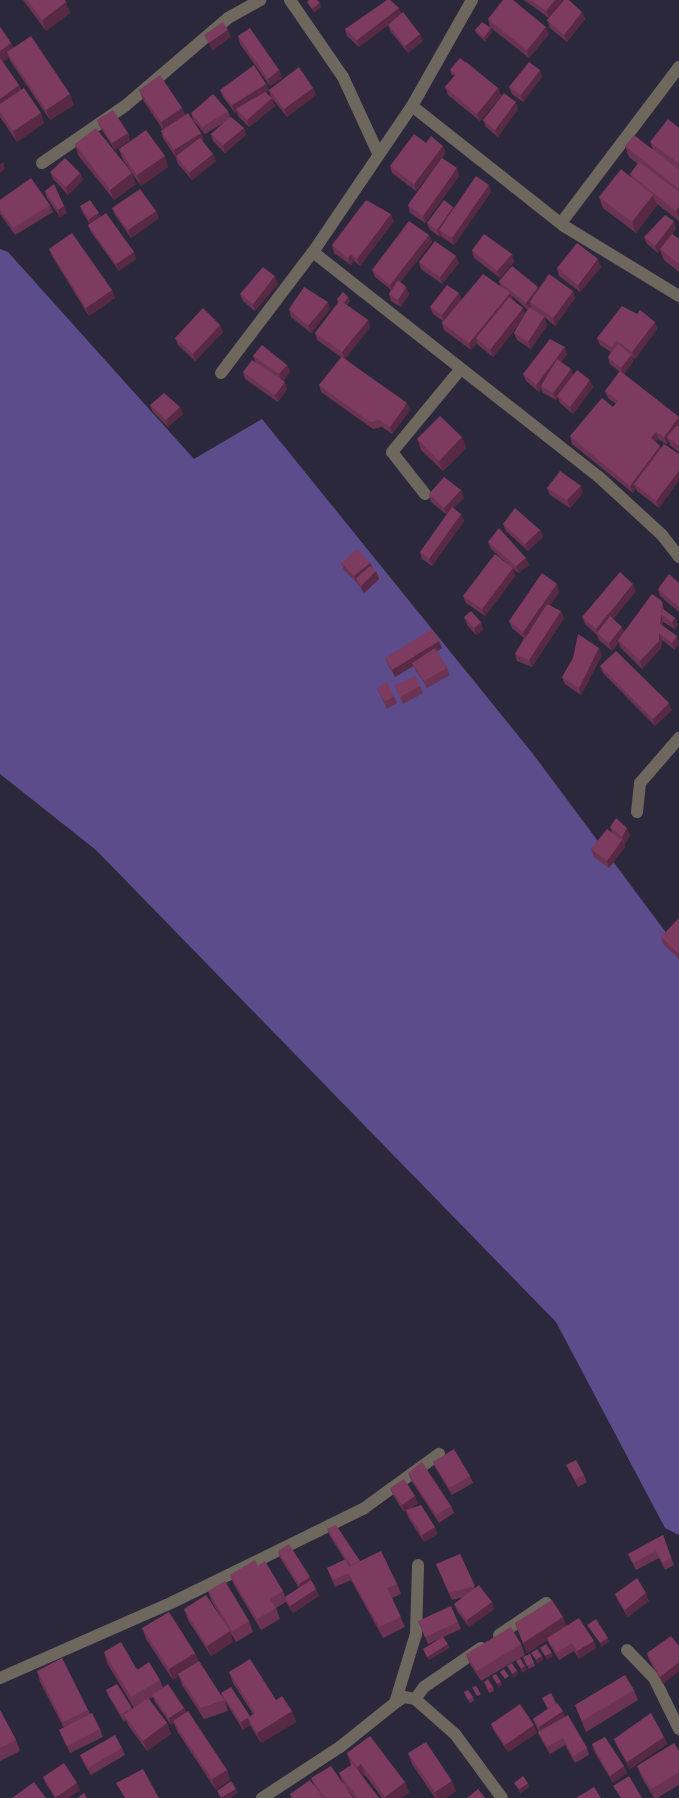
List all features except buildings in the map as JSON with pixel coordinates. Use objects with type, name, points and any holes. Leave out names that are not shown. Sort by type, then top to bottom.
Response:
[{"type":"street","points":[[42,163],[125,106],[228,18],[260,0]]},
{"type":"street","points":[[290,0],[343,77],[378,153]]},
{"type":"street","points":[[221,373],[313,252],[412,106],[472,0]]},
{"type":"street","points":[[561,223],[679,67]]},
{"type":"street","points":[[412,106],[561,223],[679,296]]},
{"type":"street","points":[[313,252],[459,371],[599,477],[662,535],[679,557]]},
{"type":"street","points":[[425,494],[392,452],[459,371]]},
{"type":"street","points":[[636,812],[640,783],[679,738]]},
{"type":"street","points":[[0,1678],[173,1602],[363,1509],[439,1454]]},
{"type":"street","points":[[394,1703],[416,1634],[418,1565]]},
{"type":"street","points":[[415,1699],[424,1687],[547,1603]]},
{"type":"street","points":[[627,1650],[654,1678],[679,1729]]},
{"type":"street","points":[[262,1798],[340,1747],[394,1703],[404,1698],[415,1699],[455,1734],[502,1798]]},
{"type":"shaded area","points":[[0,249],[8,252],[194,459],[262,419],[533,754],[679,950],[679,1535],[665,1528],[556,1322],[96,850],[0,774]]}]
